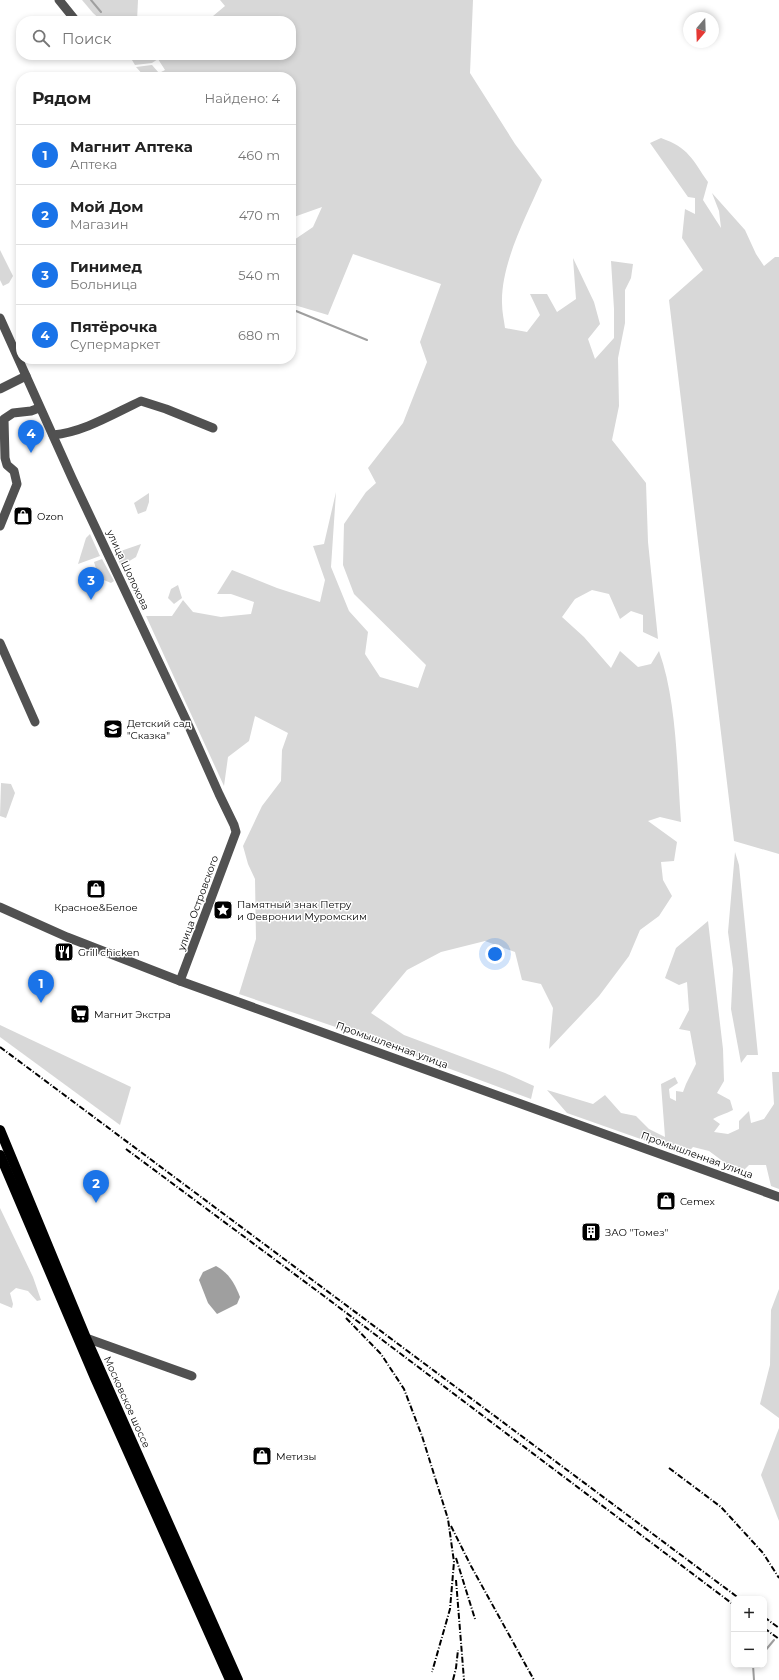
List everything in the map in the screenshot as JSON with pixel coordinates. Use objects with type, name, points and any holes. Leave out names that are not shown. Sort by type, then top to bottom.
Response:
[{"type":"main road","name":"Московское шоссе","points":[[0,1130],[82,1339],[238,1680]]},
{"type":"main road","name":"Московское шоссе","points":[[0,1154],[230,1680]]},
{"type":"street","points":[[59,0],[72,16]]},
{"type":"street","name":"улица Шолохова","points":[[0,318],[16,354]]},
{"type":"street","name":"улица Шолохова","points":[[21,364],[39,408],[184,714],[236,832]]},
{"type":"street","points":[[0,389],[26,376]]},
{"type":"street","points":[[53,435],[67,434],[141,401],[166,409],[213,428]]},
{"type":"street","points":[[0,526],[16,484],[14,471],[7,465],[5,458],[4,419],[13,413],[31,411],[39,408]]},
{"type":"street","points":[[0,643],[35,722]]},
{"type":"street","name":"улица Островского","points":[[180,981],[236,832]]},
{"type":"street","name":"Промышленная улица","points":[[0,907],[68,937],[180,981],[779,1197]]},
{"type":"street","points":[[82,1339],[192,1376]]},
{"type":"shaded area","points":[[82,0],[138,0],[137,16],[96,16]]},
{"type":"shaded area","points":[[220,0],[473,0],[470,73],[515,144],[542,180],[516,240],[506,272],[502,303],[505,328],[527,332],[540,315],[530,294],[547,294],[557,312],[576,299],[573,258],[594,302],[600,324],[588,339],[595,359],[614,338],[611,261],[633,264],[631,278],[625,290],[625,323],[618,358],[619,406],[612,440],[646,483],[648,542],[658,639],[643,632],[643,615],[631,611],[620,619],[609,594],[592,590],[575,599],[562,617],[584,637],[611,668],[620,651],[638,667],[651,664],[659,651],[665,671],[673,713],[681,822],[660,817],[648,821],[677,842],[674,861],[661,862],[663,880],[672,896],[659,916],[640,930],[629,956],[599,996],[549,1049],[553,1008],[541,984],[522,980],[515,952],[485,941],[441,952],[407,970],[371,1013],[404,1035],[505,1073],[534,1086],[531,1099],[359,1035],[239,994],[256,939],[255,879],[248,864],[243,846],[262,806],[281,781],[282,750],[288,733],[255,716],[249,741],[228,757],[224,786],[146,616],[172,616],[183,600],[193,612],[221,617],[251,614],[254,602],[231,594],[217,594],[232,570],[277,588],[320,602],[325,580],[313,546],[324,544],[336,492],[331,567],[349,611],[368,632],[365,654],[380,677],[418,688],[426,665],[354,594],[343,565],[344,524],[366,492],[376,483],[368,468],[403,423],[427,362],[420,342],[441,284],[353,254],[328,315],[296,305],[296,239],[313,227],[322,207],[296,216],[296,72],[161,72],[165,70],[159,60],[296,60],[296,16],[213,16],[225,6]]},
{"type":"shaded area","points":[[132,60],[156,60],[152,63],[135,65]]},
{"type":"shaded area","points":[[152,65],[158,72],[140,72],[136,67]]},
{"type":"shaded area","points":[[661,138],[684,150],[708,182],[703,200],[721,228],[719,211],[712,193],[745,230],[756,254],[764,266],[775,257],[779,257],[779,854],[734,841],[669,300],[703,270],[682,238],[685,209],[695,214],[695,198],[688,197],[650,143]]},
{"type":"shaded area","points":[[0,250],[13,276],[9,283],[3,286],[0,280]]},
{"type":"shaded area","points":[[149,493],[149,502],[146,511],[138,514],[134,503]]},
{"type":"shaded area","points":[[90,534],[100,556],[78,564],[86,538]]},
{"type":"shaded area","points":[[141,544],[136,557],[121,566],[115,553]]},
{"type":"shaded area","points":[[102,559],[114,581],[111,583],[99,578],[94,562]]},
{"type":"shaded area","points":[[178,585],[182,598],[174,604],[168,598],[171,589]]},
{"type":"shaded area","points":[[1,783],[11,784],[15,793],[6,818],[0,816]]},
{"type":"shaded area","points":[[735,852],[739,865],[758,1055],[747,1055],[741,1063],[731,1009],[733,969],[728,932]]},
{"type":"shaded area","points":[[708,921],[723,1049],[724,1081],[717,1093],[730,1100],[733,1110],[713,1119],[720,1124],[714,1132],[728,1134],[739,1129],[739,1121],[749,1111],[751,1123],[764,1119],[774,1104],[772,1072],[779,1072],[779,1189],[771,1186],[766,1165],[749,1165],[742,1172],[728,1165],[709,1151],[693,1147],[686,1155],[567,1113],[547,1090],[593,1104],[605,1095],[621,1113],[636,1116],[649,1129],[665,1137],[661,1084],[675,1077],[678,1083],[669,1089],[670,1098],[676,1101],[676,1091],[683,1092],[696,1064],[690,1031],[679,1029],[689,1010],[687,982],[679,985],[665,978],[676,948]]},
{"type":"shaded area","points":[[0,1025],[131,1087],[120,1125],[0,1037]]},
{"type":"shaded area","points":[[0,1208],[33,1277],[41,1300],[37,1301],[28,1291],[16,1288],[10,1293],[13,1304],[12,1308],[0,1303]]},
{"type":"shaded area","points":[[216,1266],[225,1272],[231,1279],[240,1297],[237,1304],[217,1314],[208,1303],[199,1280],[203,1272]]},
{"type":"shaded area","points":[[779,1289],[779,1418],[760,1404],[770,1365],[771,1310]]},
{"type":"shaded area","points":[[779,1428],[779,1521],[761,1475]]},
{"type":"waterway","points":[[91,0],[101,12]]},
{"type":"waterway","points":[[296,311],[367,340]]},
{"type":"waterway","points":[[767,1648],[774,1640]]},
{"type":"waterway","points":[[753,1668],[754,1680]]},
{"type":"railway","points":[[0,1047],[736,1596]]},
{"type":"railway","points":[[126,1149],[731,1603]]},
{"type":"railway","points":[[346,1318],[381,1354],[404,1389],[422,1436],[448,1519],[454,1562],[450,1609],[432,1672]]},
{"type":"railway","points":[[669,1468],[721,1507],[763,1553],[779,1578]]},
{"type":"railway","points":[[451,1526],[471,1566],[534,1680]]},
{"type":"railway","points":[[456,1558],[475,1619]]},
{"type":"railway","points":[[456,1580],[464,1680]]},
{"type":"railway","points":[[767,1619],[779,1628]]},
{"type":"railway","points":[[767,1630],[779,1639]]},
{"type":"railway","points":[[453,1680],[458,1650]]},
{"type":"place","name":"Пятёрочка","points":[[31,453]]},
{"type":"place","name":"Ozon","points":[[23,516]]},
{"type":"place","name":"Гинимед","points":[[91,600]]},
{"type":"place","name":"Детский сад \"Сказка\"","points":[[113,729]]},
{"type":"place","name":"Красное&Белое","points":[[96,889]]},
{"type":"place","name":"Памятный знак Петру и Февронии Муромским","points":[[223,910]]},
{"type":"place","name":"Grill chicken","points":[[64,952]]},
{"type":"place","name":"Магнит Аптека","points":[[41,1003]]},
{"type":"place","name":"Магнит Экстра","points":[[80,1014]]},
{"type":"place","name":"Cemex","points":[[666,1201]]},
{"type":"place","name":"Мой Дом","points":[[96,1203]]},
{"type":"place","name":"ЗАО \"Томез\"","points":[[591,1232]]},
{"type":"place","name":"Метизы","points":[[262,1456]]}]
